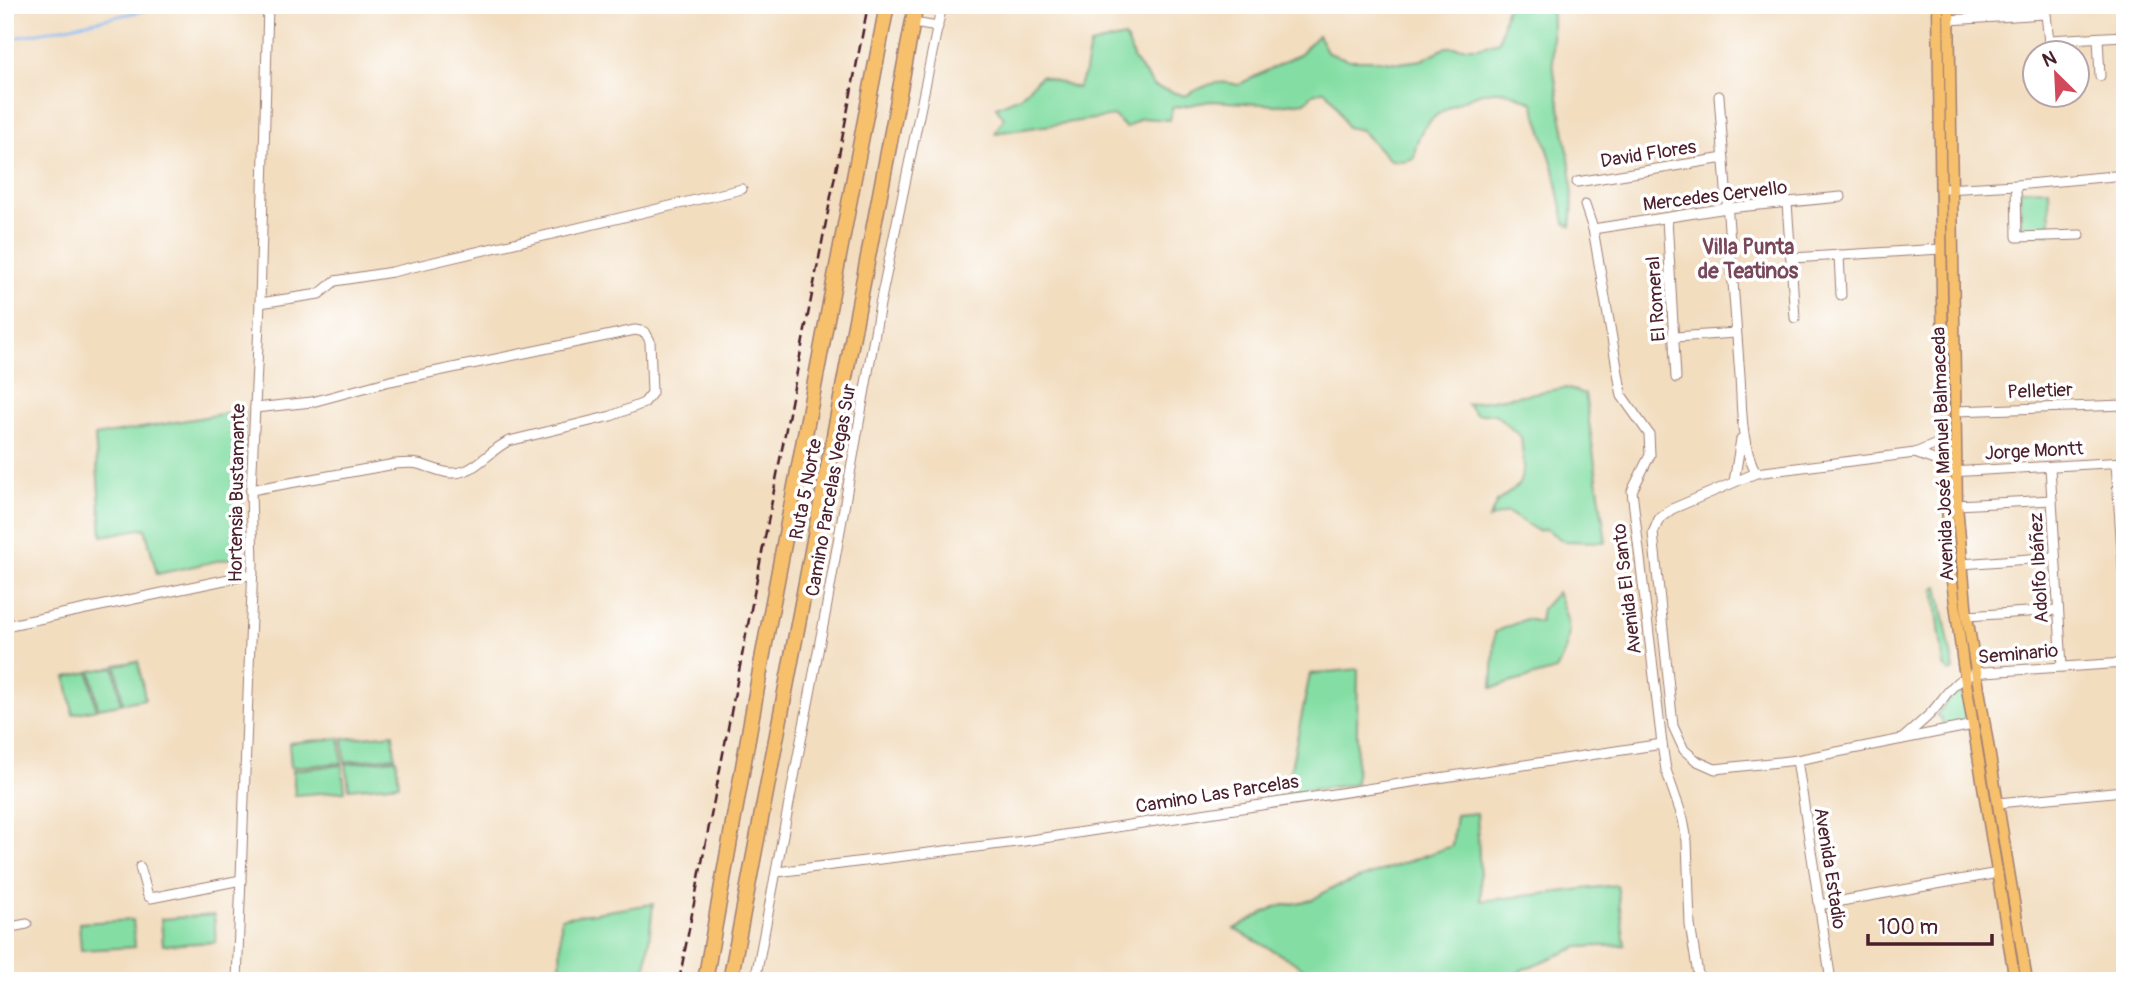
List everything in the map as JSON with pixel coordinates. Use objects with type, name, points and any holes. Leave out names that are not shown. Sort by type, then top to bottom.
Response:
[{"type":"highway","name":"Ruta 5 Norte","points":[[702,981],[887,5]]},
{"type":"highway","name":"Ruta 5 Norte","points":[[730,981],[916,5]]},
{"type":"main road","name":"Avenida José Manuel Balmaceda","points":[[1938,5],[1955,411],[1949,469],[1950,566],[1998,803],[2027,981]]},
{"type":"main road","name":"Avenida José Manuel Balmaceda","points":[[1949,5],[1947,189],[1941,249],[1944,441],[1957,505],[1973,725],[2015,981]]},
{"type":"street","name":"Hortensia Bustamante","points":[[237,981],[253,574],[251,490],[260,303],[268,5]]},
{"type":"street","name":"Camino Parcelas Vegas Sur","points":[[755,981],[880,304],[942,5]]},
{"type":"street","points":[[1949,20],[2046,13],[2049,38]]},
{"type":"street","points":[[913,23],[938,27]]},
{"type":"street","points":[[2092,38],[2125,36]]},
{"type":"street","points":[[2098,38],[2100,76]]},
{"type":"street","points":[[1719,96],[1742,433],[1749,461],[1756,473]]},
{"type":"street","name":"David Flores","points":[[1577,182],[1724,158]]},
{"type":"street","points":[[1947,189],[2016,186],[2125,175]]},
{"type":"street","points":[[2016,186],[2017,237],[2080,235]]},
{"type":"street","points":[[260,303],[319,294],[335,281],[392,272],[742,189]]},
{"type":"street","name":"Mercedes Cervello","points":[[1593,229],[1727,208],[1842,197]]},
{"type":"street","points":[[1787,203],[1796,318]]},
{"type":"street","name":"Avenida El Santo","points":[[1585,205],[1593,229],[1622,396],[1649,434],[1650,456],[1632,491],[1666,770],[1683,819],[1687,841],[1690,925],[1699,981]]},
{"type":"street","name":"El Romeral","points":[[1667,218],[1676,378]]},
{"type":"street","points":[[1792,258],[1941,249]]},
{"type":"street","points":[[1839,255],[1841,295]]},
{"type":"street","points":[[251,490],[395,464],[418,464],[448,474],[465,471],[509,441],[611,416],[644,403],[652,393],[650,341],[645,332],[635,330],[390,381],[312,402],[255,408]]},
{"type":"street","points":[[1675,337],[1736,333]]},
{"type":"street","name":"Pelletier","points":[[1955,411],[2125,405]]},
{"type":"street","points":[[1734,482],[1742,433]]},
{"type":"street","points":[[1944,441],[1915,453],[1756,473],[1672,509],[1660,519],[1653,533],[1673,726],[1684,750],[1697,761],[1715,769],[1797,760],[1973,725]]},
{"type":"street","points":[[1915,453],[1949,469]]},
{"type":"street","points":[[2120,463],[2125,596]]},
{"type":"street","name":"Jorge Montt","points":[[1949,469],[2120,463]]},
{"type":"street","name":"Adolfo Ibáñez","points":[[2050,467],[2062,667]]},
{"type":"street","points":[[1957,505],[2052,500]]},
{"type":"street","points":[[1962,564],[2054,557]]},
{"type":"street","points":[[5,626],[253,574]]},
{"type":"street","points":[[1967,616],[2058,610]]},
{"type":"street","name":"Seminario","points":[[1900,741],[1930,714],[1956,681],[1971,674],[2125,663]]},
{"type":"street","name":"Camino Las Parcelas","points":[[777,872],[1024,841],[1662,744]]},
{"type":"street","name":"Avenida Estadio","points":[[1797,760],[1831,981]]},
{"type":"street","points":[[1998,803],[2123,791]]},
{"type":"street","points":[[140,867],[148,896],[151,898],[241,880]]},
{"type":"street","points":[[1819,905],[1998,873]]},
{"type":"street","points":[[5,929],[27,924]]},
{"type":"green space","points":[[1507,5],[1551,5],[1554,70],[1572,187],[1571,226],[1565,223],[1554,169],[1533,103],[1507,92],[1481,94],[1441,112],[1422,131],[1414,158],[1404,161],[1390,160],[1361,130],[1347,127],[1334,102],[1324,90],[1313,94],[1305,102],[1278,105],[1211,101],[1172,108],[1170,120],[1141,118],[1126,128],[1114,116],[995,133],[1004,118],[996,107],[1020,97],[1041,76],[1077,88],[1084,76],[1090,45],[1124,37],[1134,60],[1153,86],[1185,96],[1217,83],[1238,85],[1300,54],[1318,35],[1328,53],[1350,60],[1399,63],[1422,60],[1446,47],[1479,47],[1499,41]]},
{"type":"green space","points":[[2049,189],[2050,233],[2021,234],[2020,190]]},
{"type":"green space","points":[[1565,388],[1585,394],[1606,542],[1563,541],[1546,529],[1538,531],[1507,512],[1489,519],[1497,502],[1519,485],[1524,467],[1521,437],[1495,414],[1476,414],[1467,404]]},
{"type":"green space","points":[[245,410],[240,556],[157,574],[145,528],[102,536],[95,436]]},
{"type":"green space","points":[[1938,586],[1954,670],[1950,672],[1944,666],[1934,588]]},
{"type":"green space","points":[[1557,592],[1568,623],[1568,640],[1556,670],[1492,688],[1495,632],[1526,619],[1540,622],[1542,609]]},
{"type":"green space","points":[[138,661],[145,699],[123,703],[116,665]]},
{"type":"green space","points":[[114,667],[121,704],[98,708],[91,671]]},
{"type":"green space","points":[[1358,669],[1356,784],[1286,793],[1310,674]]},
{"type":"green space","points":[[89,672],[96,709],[73,714],[66,677]]},
{"type":"green space","points":[[1960,687],[1968,723],[1944,729],[1941,718],[1936,715]]},
{"type":"green space","points":[[393,734],[395,757],[345,762],[343,739]]},
{"type":"green space","points":[[340,738],[342,763],[291,767],[289,743]]},
{"type":"green space","points":[[396,759],[399,784],[349,789],[346,764]]},
{"type":"green space","points":[[342,765],[345,791],[295,795],[293,770]]},
{"type":"green space","points":[[1477,813],[1481,901],[1617,885],[1625,945],[1578,947],[1521,970],[1515,981],[1321,981],[1289,959],[1234,929],[1275,907],[1312,900],[1330,889],[1452,846],[1456,815]]},
{"type":"green space","points":[[653,904],[646,968],[606,972],[604,981],[560,981],[561,918]]},
{"type":"green space","points":[[214,915],[216,942],[163,945],[161,919]]},
{"type":"green space","points":[[133,920],[135,947],[81,950],[79,923]]},
{"type":"waterway","points":[[5,40],[171,5]]},
{"type":"railway","points":[[679,981],[868,5]]},
{"type":"district","name":"Villa Punta de Teatinos","points":[[1748,259]]}]
